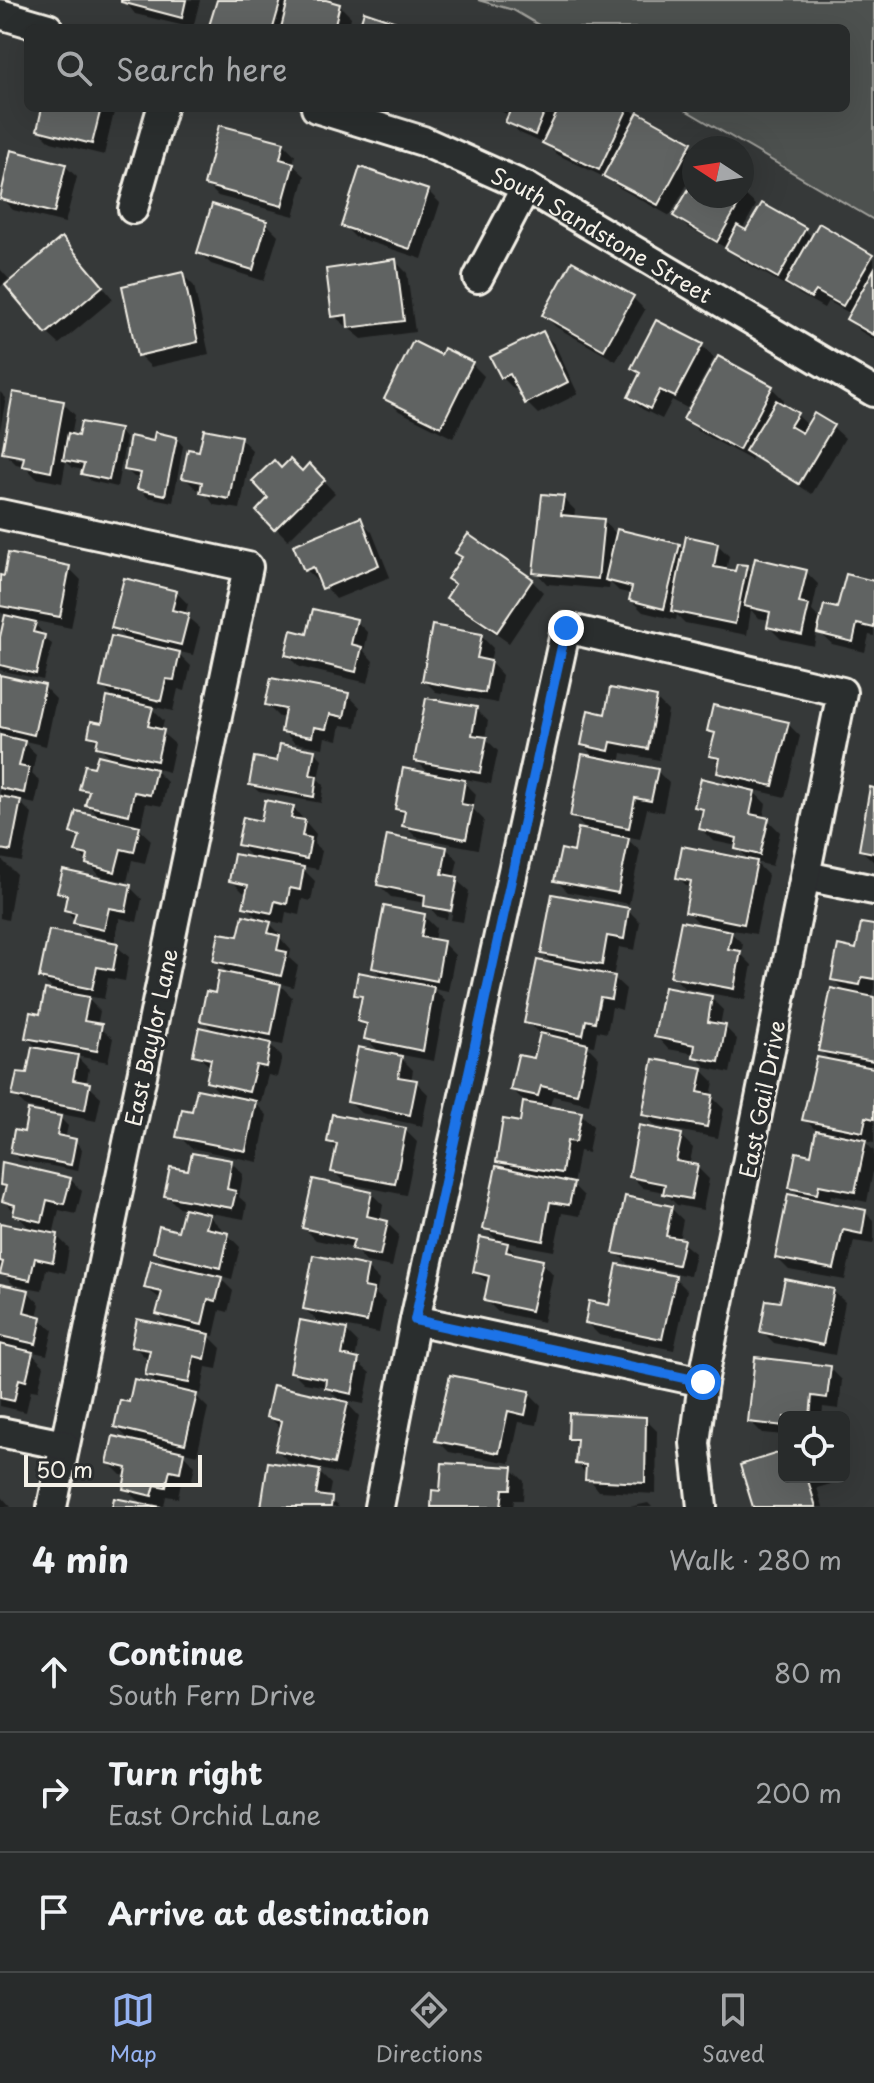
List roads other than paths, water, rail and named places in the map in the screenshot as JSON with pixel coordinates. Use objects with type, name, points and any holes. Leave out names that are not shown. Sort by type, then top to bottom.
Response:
[{"type":"street","points":[[0,14],[34,24]]},
{"type":"street","points":[[133,209],[161,112]]},
{"type":"street","name":"South Sandstone Street","points":[[329,112],[423,141],[526,187],[874,392]]},
{"type":"street","points":[[478,278],[526,187]]},
{"type":"street","name":"East Baylor Lane","points":[[0,514],[248,567],[52,1507]]},
{"type":"street","name":"East Gail Drive","points":[[415,1320],[566,628],[842,692],[703,1382],[695,1443],[702,1507]]},
{"type":"street","points":[[806,876],[874,890]]},
{"type":"street","points":[[379,1507],[415,1320],[703,1382]]},
{"type":"street","points":[[0,1432],[64,1445]]}]
